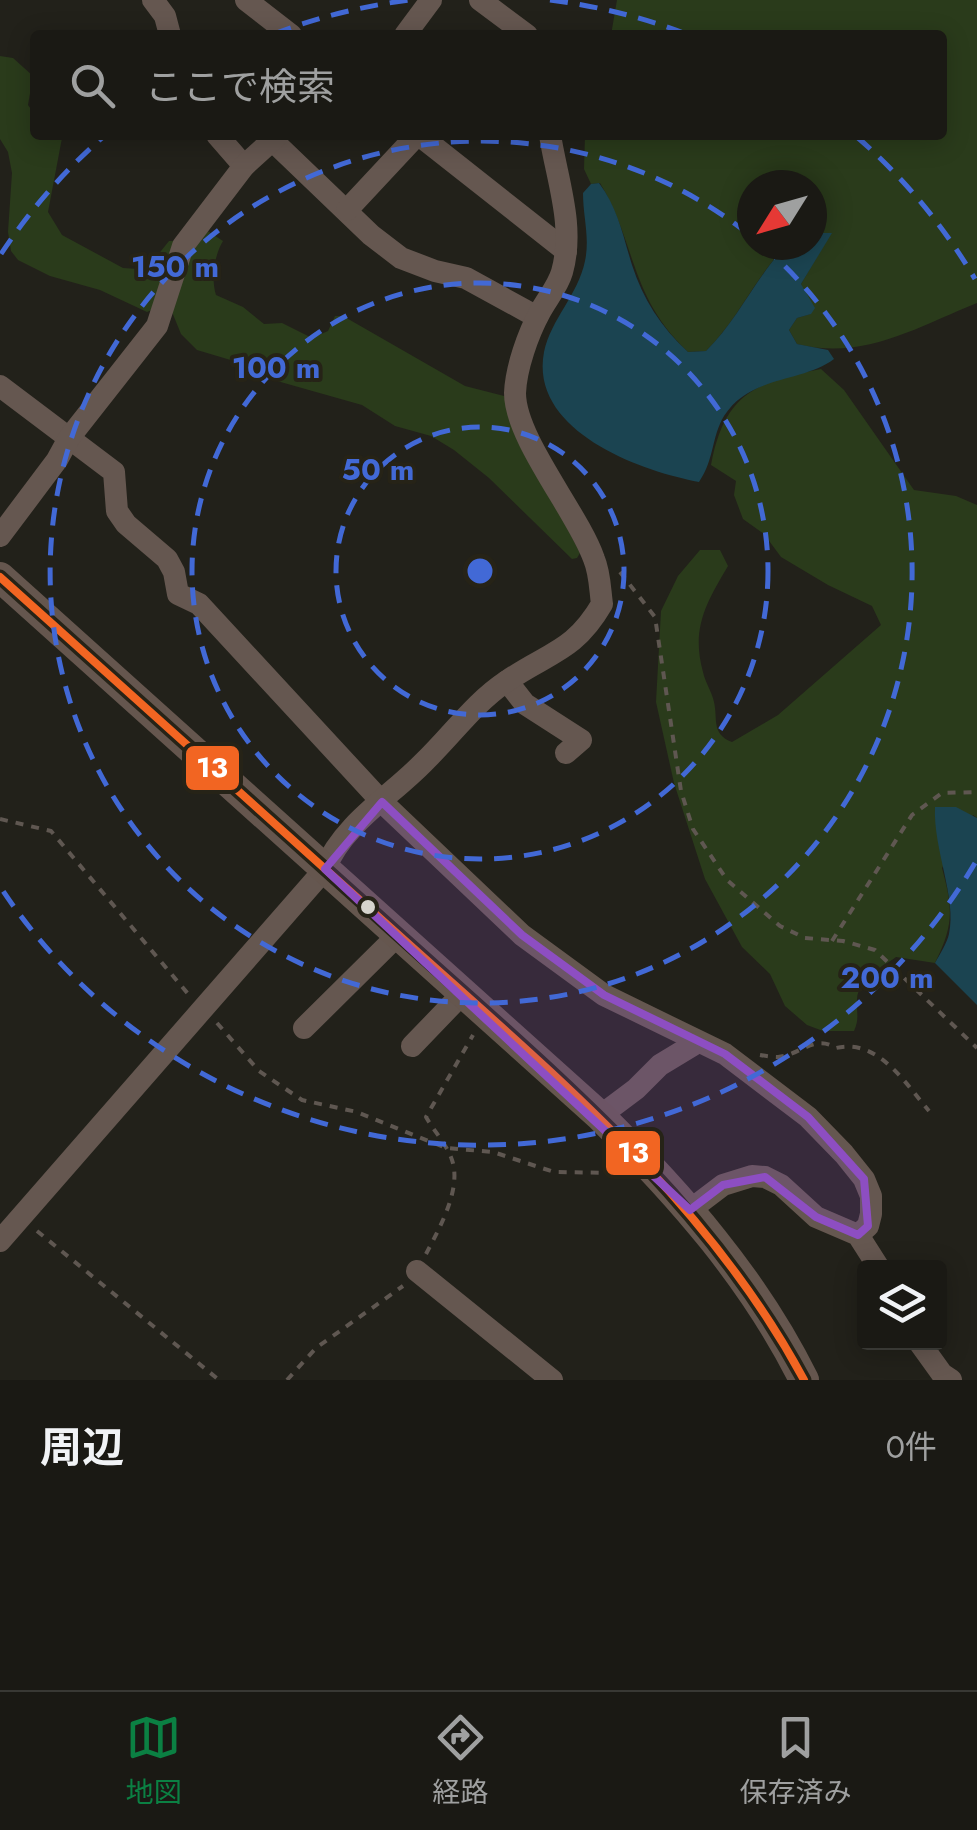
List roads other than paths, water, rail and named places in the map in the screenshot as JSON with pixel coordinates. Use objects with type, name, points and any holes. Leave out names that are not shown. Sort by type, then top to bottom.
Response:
[{"type":"main road","points":[[0,577],[600,1116],[690,1210],[771,1319],[804,1380]]},
{"type":"street","points":[[154,0],[169,30]]},
{"type":"street","points":[[246,0],[285,30]]},
{"type":"street","points":[[409,30],[432,0]]},
{"type":"street","points":[[480,0],[520,30]]},
{"type":"street","points":[[221,140],[244,166]]},
{"type":"street","points":[[0,536],[157,326],[183,246],[244,166],[274,140]]},
{"type":"street","points":[[278,140],[401,258],[476,282],[538,317]]},
{"type":"street","points":[[347,210],[413,140]]},
{"type":"street","points":[[424,140],[566,251]]},
{"type":"street","points":[[9,1225],[325,870],[331,854],[348,834],[506,681],[564,650],[593,620],[602,604],[596,560],[542,464],[515,394],[523,357],[538,317],[561,276],[566,251],[564,206],[551,140]]},
{"type":"street","points":[[0,386],[114,472],[117,512],[167,559],[178,594],[198,604],[382,802],[522,935],[604,996],[725,1054],[808,1117],[864,1179],[871,1196],[871,1214],[868,1226],[858,1235]]},
{"type":"street","points":[[506,681],[525,704],[580,740],[566,753]]},
{"type":"street","points":[[304,1028],[398,935]]},
{"type":"street","points":[[412,1046],[474,1003]]},
{"type":"street","points":[[600,1116],[636,1089],[649,1073],[698,1042]]},
{"type":"street","points":[[690,1210],[723,1185],[765,1176],[816,1217],[858,1235],[874,1260]]},
{"type":"street","points":[[417,1270],[552,1380]]},
{"type":"street","points":[[924,1350],[951,1380]]},
{"type":"water","points":[[599,183],[606,193],[647,301],[688,352],[706,351],[775,260],[816,260],[801,284],[815,308],[811,314],[797,318],[789,330],[797,344],[828,350],[834,359],[762,386],[735,403],[720,424],[699,482],[648,468],[594,442],[571,425],[554,404],[544,380],[547,340],[577,285],[585,261],[583,193],[591,184]]},
{"type":"water","points":[[935,807],[956,807],[977,818],[977,1005],[935,963],[948,937],[951,920]]}]
